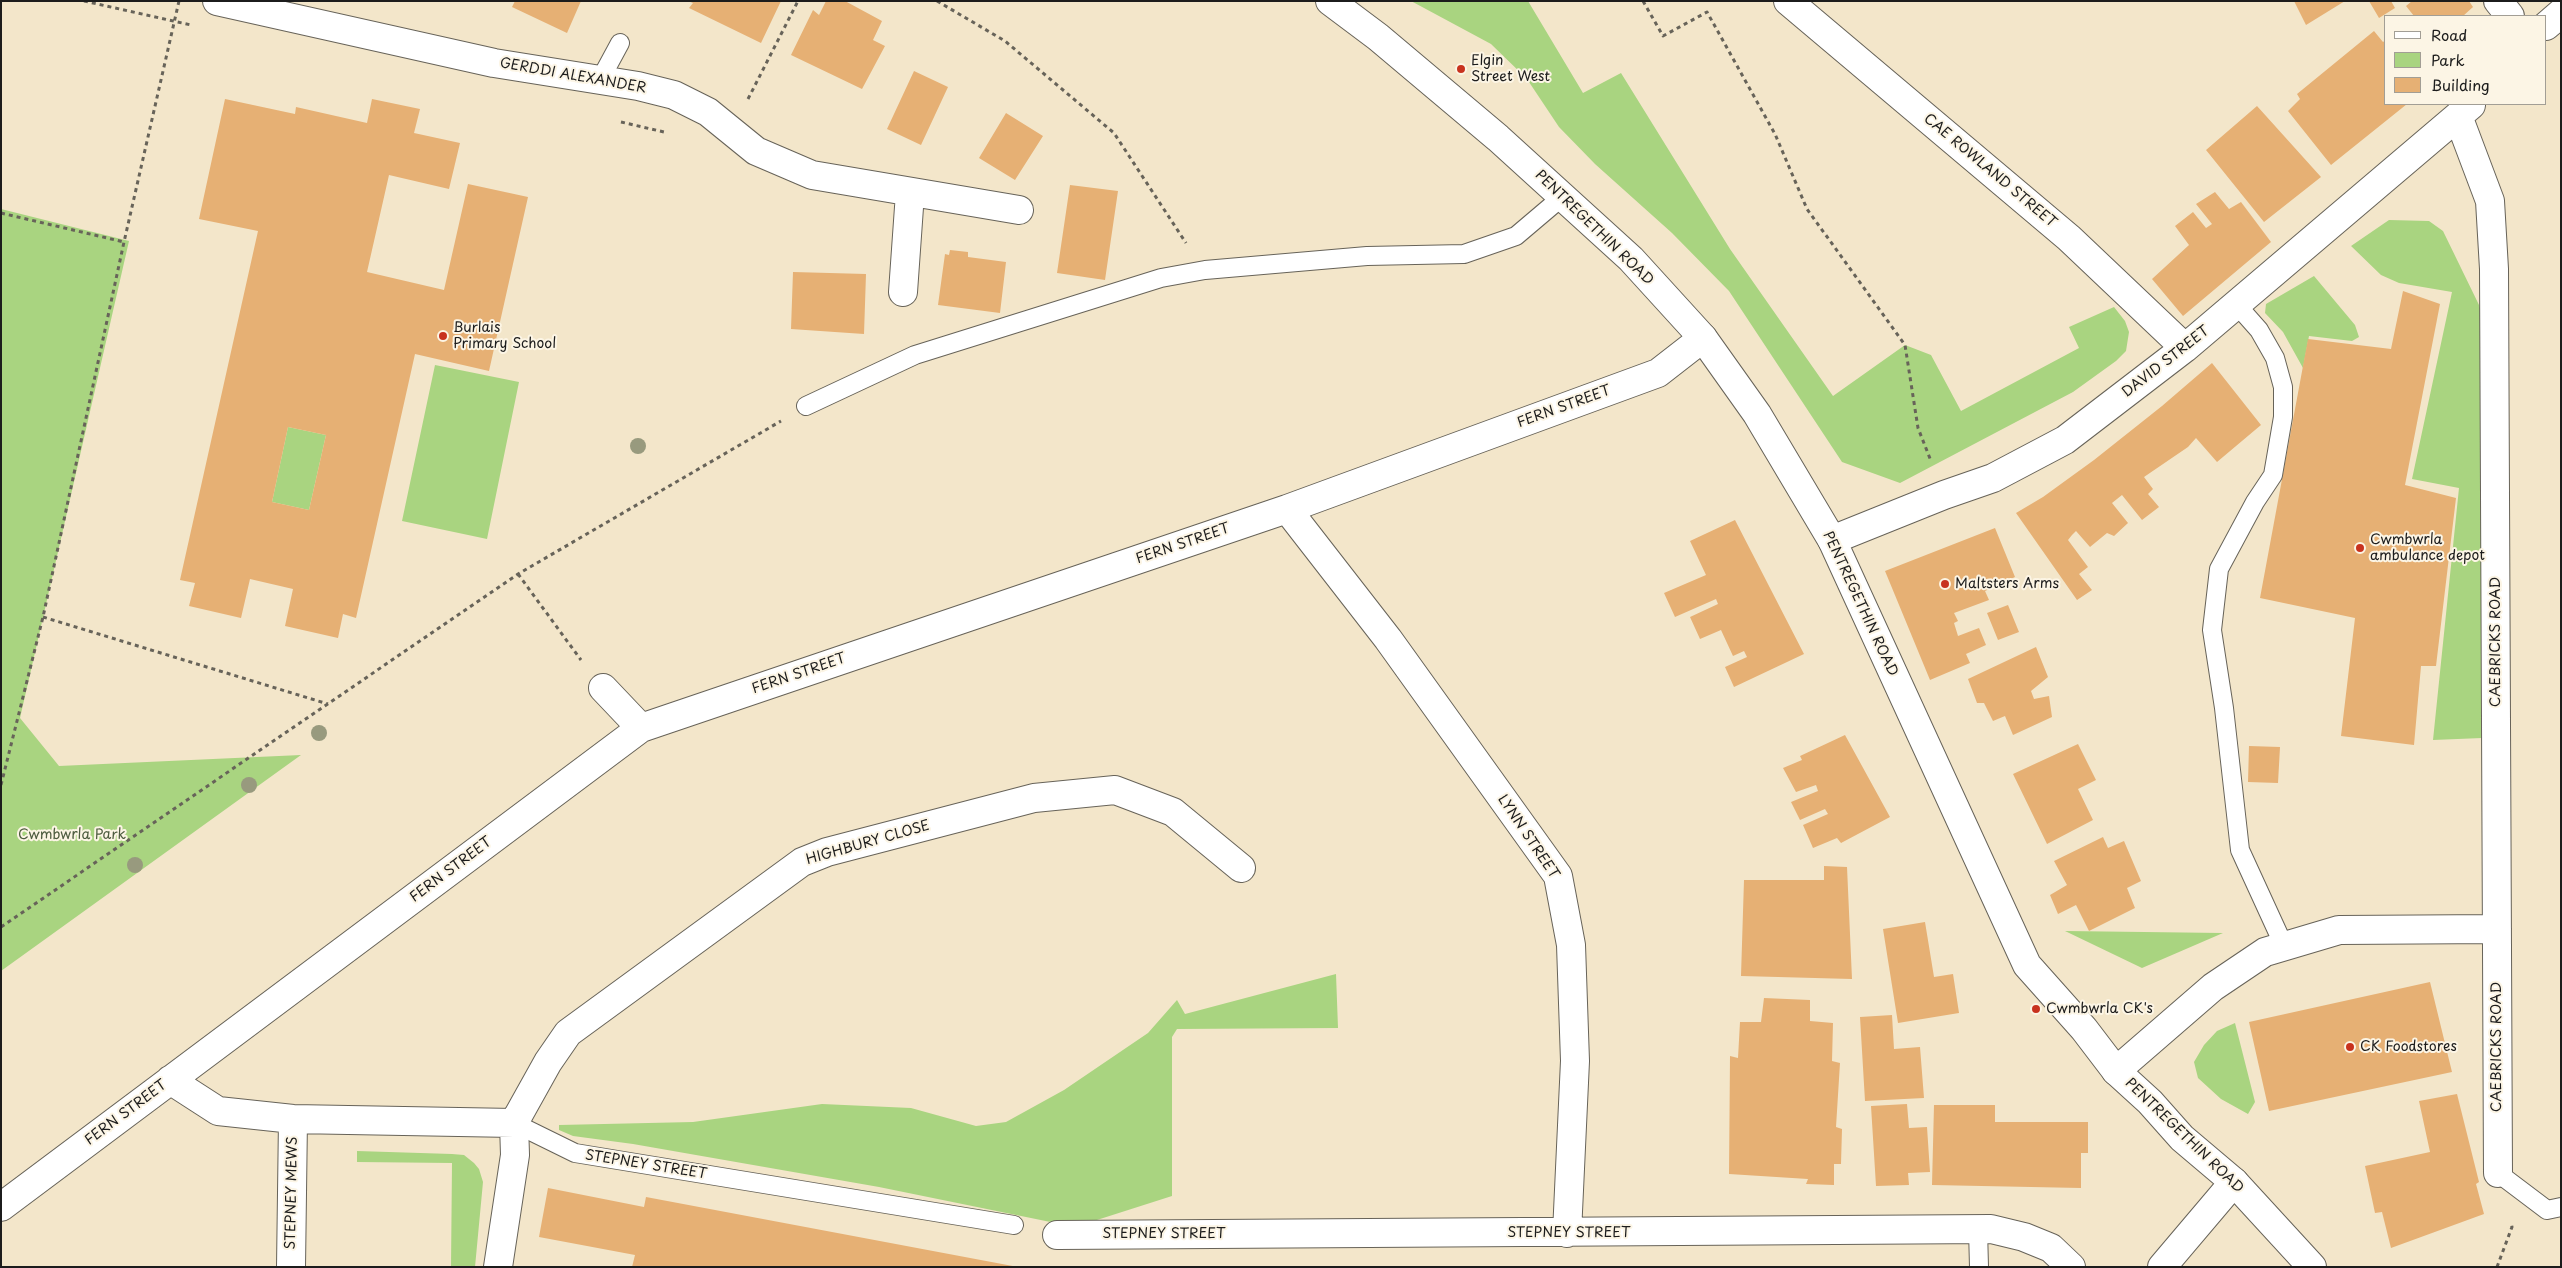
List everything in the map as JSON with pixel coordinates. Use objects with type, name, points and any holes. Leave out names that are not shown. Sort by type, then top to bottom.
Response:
[{"type":"street","name":"GERDDI ALEXANDER","points":[[217,1],[494,63],[600,80],[674,95],[708,112],[756,151],[812,175],[1019,210]]},
{"type":"street","name":"PENTREGETHIN ROAD","points":[[1330,1],[1378,37],[1476,119],[1562,196],[1631,259],[1703,338],[1757,414],[1832,540],[2027,965],[2084,1029],[2116,1071],[2150,1102],[2182,1138],[2234,1182],[2312,1267]]},
{"type":"street","name":"CAE ROWLAND STREET","points":[[1788,1],[2069,238],[2185,348]]},
{"type":"street","points":[[2498,1],[2509,15]]},
{"type":"street","points":[[2547,25],[2561,13]]},
{"type":"street","name":"DAVID STREET","points":[[1832,540],[1944,494],[1993,478],[2065,440],[2185,348],[2465,110]]},
{"type":"street","name":"CAEBRICKS ROAD","points":[[2465,110],[2490,201],[2494,269],[2498,1173]]},
{"type":"street","points":[[903,292],[910,193]]},
{"type":"street","name":"FERN STREET","points":[[1,1207],[641,728],[1287,509],[1658,373],[1703,338]]},
{"type":"street","name":"LYNN STREET","points":[[1287,509],[1388,639],[1558,876],[1571,945],[1575,1052],[1568,1233]]},
{"type":"street","points":[[603,688],[641,728]]},
{"type":"street","name":"HIGHBURY CLOSE","points":[[514,1123],[568,1033],[802,862],[827,852],[1034,798],[1115,790],[1173,812],[1241,868]]},
{"type":"street","points":[[2116,1071],[2213,987],[2265,952],[2339,930],[2497,929]]},
{"type":"street","name":"STEPNEY STREET","points":[[170,1080],[218,1111],[293,1119],[514,1123]]},
{"type":"street","name":"STEPNEY MEWS","points":[[292,1267],[293,1119]]},
{"type":"street","points":[[498,1267],[515,1155],[514,1123]]},
{"type":"street","points":[[2162,1267],[2234,1182]]},
{"type":"street","name":"STEPNEY STREET","points":[[1057,1235],[1991,1229],[2024,1237],[2051,1248],[2071,1267]]},
{"type":"lane","points":[[600,80],[620,43]]},
{"type":"lane","points":[[806,406],[915,355],[1161,278],[1204,270],[1366,256],[1464,254],[1516,236],[1562,196]]},
{"type":"lane","points":[[2236,304],[2259,330],[2275,358],[2283,387],[2282,417],[2273,475],[2219,569],[2212,630],[2224,708],[2240,850],[2284,946]]},
{"type":"lane","name":"STEPNEY STREET","points":[[514,1123],[575,1153],[1014,1225]]},
{"type":"lane","points":[[2498,1173],[2547,1210],[2561,1207]]},
{"type":"lane","points":[[1978,1229],[1979,1267]]},
{"type":"path","points":[[1,784],[43,617],[124,242],[179,1]]},
{"type":"path","points":[[731,131],[798,1]]},
{"type":"path","points":[[937,1],[1004,41],[1114,133],[1204,270]]},
{"type":"path","points":[[1643,1],[1663,36],[1707,12],[1775,134],[1806,209],[1905,345],[1918,428],[1944,494]]},
{"type":"path","points":[[1,213],[124,242]]},
{"type":"path","points":[[1,926],[518,574],[806,406]]},
{"type":"path","points":[[518,574],[603,688]]},
{"type":"path","points":[[43,617],[328,704]]},
{"type":"path","points":[[2497,1267],[2512,1227],[2498,1173]]},
{"type":"green space","points":[[1411,1],[1528,1],[1583,93],[1621,73],[1730,249],[1833,396],[1905,345],[1931,355],[1961,411],[2079,348],[2069,327],[2114,307],[2125,321],[2129,332],[2126,351],[2116,361],[2073,392],[1900,483],[1842,462],[1729,291],[1672,233],[1595,164],[1559,127],[1527,79],[1491,44]]},
{"type":"green space","name":"Cwmbwrla Park","points":[[1,209],[129,241],[20,718],[59,766],[301,755],[1,971]]},
{"type":"green space","points":[[2389,220],[2429,221],[2443,231],[2479,305],[2488,334],[2482,738],[2433,740],[2459,488],[2412,479],[2452,292],[2399,283],[2381,275],[2351,246]]},
{"type":"green space","points":[[2314,276],[2355,325],[2359,337],[2352,341],[2309,336],[2303,368],[2283,332],[2265,313],[2266,304]]},
{"type":"green space","points":[[435,365],[519,382],[487,539],[402,521]]},
{"type":"green space","points":[[288,427],[326,435],[309,510],[272,502]]},
{"type":"green space","points":[[2065,931],[2223,933],[2142,968]]},
{"type":"green space","points":[[1336,974],[1338,1028],[1177,1029],[1172,1037],[1172,1196],[1075,1227],[879,1187],[633,1144],[573,1136],[559,1130],[559,1125],[693,1122],[822,1104],[911,1108],[976,1126],[1006,1122],[1064,1090],[1148,1033],[1177,1000],[1185,1014]]},
{"type":"green space","points":[[2235,1023],[2255,1102],[2248,1114],[2221,1099],[2198,1078],[2194,1062],[2204,1045],[2217,1031]]},
{"type":"green space","points":[[357,1151],[464,1155],[474,1163],[479,1169],[483,1182],[475,1267],[451,1267],[452,1163],[357,1162]]},
{"type":"building","points":[[515,1],[581,1],[567,33],[512,7]]},
{"type":"building","points":[[688,1],[781,1],[761,43],[689,8],[693,3]]},
{"type":"building","points":[[826,1],[845,1],[882,21],[873,40],[885,46],[862,89],[791,55],[813,10],[819,15]]},
{"type":"building","points":[[2294,1],[2345,1],[2306,25]]},
{"type":"building","points":[[2369,1],[2391,1],[2395,8],[2379,18]]},
{"type":"building","points":[[2412,1],[2469,1],[2473,7],[2464,15],[2413,15],[2406,6]]},
{"type":"building","points":[[2374,31],[2384,41],[2384,105],[2406,105],[2331,165],[2288,111],[2300,99],[2297,94]]},
{"type":"building","points":[[914,71],[948,87],[921,145],[887,129]]},
{"type":"building","points":[[225,99],[295,114],[296,107],[367,123],[372,99],[420,109],[414,133],[460,143],[449,189],[389,175],[367,272],[444,290],[468,184],[528,197],[489,371],[415,354],[356,618],[343,614],[338,638],[285,626],[293,589],[250,579],[241,618],[189,606],[195,583],[180,580],[258,231],[199,219]],"holes":[[[288,427],[326,435],[309,510],[272,502]]]},
{"type":"building","points":[[2257,106],[2321,177],[2264,222],[2206,150]]},
{"type":"building","points":[[1006,113],[1043,136],[1015,180],[979,158]]},
{"type":"building","points":[[1070,185],[1118,191],[1105,280],[1057,273]]},
{"type":"building","points":[[2215,192],[2229,209],[2241,202],[2271,242],[2183,316],[2152,279],[2189,245],[2175,226],[2193,212],[2206,228],[2212,224],[2196,204]]},
{"type":"building","points":[[950,250],[968,252],[968,257],[1006,262],[1000,313],[938,305],[945,254],[949,255]]},
{"type":"building","points":[[793,272],[866,274],[864,334],[791,329]]},
{"type":"building","name":"Cwmbwrla ambulance depot","points":[[2403,291],[2440,304],[2405,485],[2456,498],[2436,666],[2421,666],[2414,745],[2341,736],[2355,618],[2260,598],[2308,339],[2391,349]]},
{"type":"building","points":[[2212,363],[2261,425],[2217,462],[2196,438],[2188,447],[2144,477],[2153,489],[2148,494],[2159,507],[2142,520],[2122,495],[2112,503],[2128,523],[2114,536],[2107,533],[2090,547],[2076,531],[2068,540],[2088,567],[2079,574],[2092,590],[2077,600],[2016,513],[2043,497],[2094,460]]},
{"type":"building","points":[[1735,520],[1804,654],[1734,687],[1725,667],[1747,657],[1744,651],[1733,656],[1721,630],[1700,639],[1690,617],[1718,604],[1716,599],[1675,617],[1664,593],[1706,575],[1690,541]]},
{"type":"building","name":"Maltsters Arms","points":[[1995,528],[2015,577],[1985,591],[1989,600],[1954,613],[1958,621],[1954,623],[1958,636],[1979,628],[1986,645],[1966,654],[1970,663],[1930,680],[1885,571]]},
{"type":"building","points":[[2008,605],[2019,632],[1998,640],[1987,613]]},
{"type":"building","points":[[2036,647],[2048,677],[2031,691],[2034,699],[2049,696],[2052,717],[2013,735],[2005,716],[1993,721],[1984,703],[1977,703],[1968,679]]},
{"type":"building","points":[[1845,735],[1890,817],[1841,843],[1837,838],[1813,848],[1803,825],[1828,814],[1825,809],[1800,820],[1791,802],[1818,791],[1816,785],[1796,792],[1783,768],[1802,760],[1800,756]]},
{"type":"building","points":[[2078,744],[2096,780],[2078,789],[2093,820],[2047,844],[2013,774]]},
{"type":"building","points":[[2249,746],[2280,747],[2278,783],[2248,782]]},
{"type":"building","points":[[2103,837],[2108,848],[2124,841],[2141,881],[2127,888],[2135,908],[2089,931],[2076,905],[2058,914],[2050,895],[2067,885],[2054,861]]},
{"type":"building","points":[[1824,866],[1847,867],[1852,979],[1741,976],[1744,880],[1824,880]]},
{"type":"building","points":[[1925,922],[1934,977],[1953,974],[1959,1013],[1898,1023],[1883,929]]},
{"type":"building","name":"CK Foodstores","points":[[2430,982],[2452,1072],[2269,1111],[2249,1022]]},
{"type":"building","points":[[1764,998],[1810,1000],[1810,1021],[1833,1023],[1832,1061],[1840,1063],[1836,1127],[1842,1129],[1841,1164],[1834,1164],[1834,1185],[1806,1184],[1808,1179],[1729,1174],[1730,1056],[1738,1058],[1740,1022],[1761,1022]]},
{"type":"building","points":[[1892,1015],[1894,1049],[1920,1047],[1924,1098],[1865,1101],[1860,1017]]},
{"type":"building","points":[[2457,1094],[2479,1182],[2476,1184],[2484,1214],[2391,1248],[2382,1212],[2375,1213],[2365,1166],[2430,1152],[2419,1101]]},
{"type":"building","points":[[1907,1104],[1909,1128],[1927,1127],[1930,1172],[1908,1173],[1909,1185],[1876,1186],[1871,1106]]},
{"type":"building","points":[[1934,1105],[1995,1105],[1995,1122],[2088,1122],[2088,1153],[2081,1153],[2081,1188],[1932,1185]]},
{"type":"building","points":[[548,1188],[644,1207],[646,1197],[1018,1267],[632,1267],[635,1255],[539,1237]]},
{"type":"place","name":"Elgin Street West","points":[[1461,69]]},
{"type":"place","name":"Burlais Primary School","points":[[443,336]]},
{"type":"place","name":"Cwmbwrla ambulance depot","points":[[2360,548]]},
{"type":"place","name":"Maltsters Arms","points":[[1945,584]]},
{"type":"place","name":"Cwmbwrla CK's","points":[[2036,1009]]},
{"type":"place","name":"CK Foodstores","points":[[2350,1047]]}]
